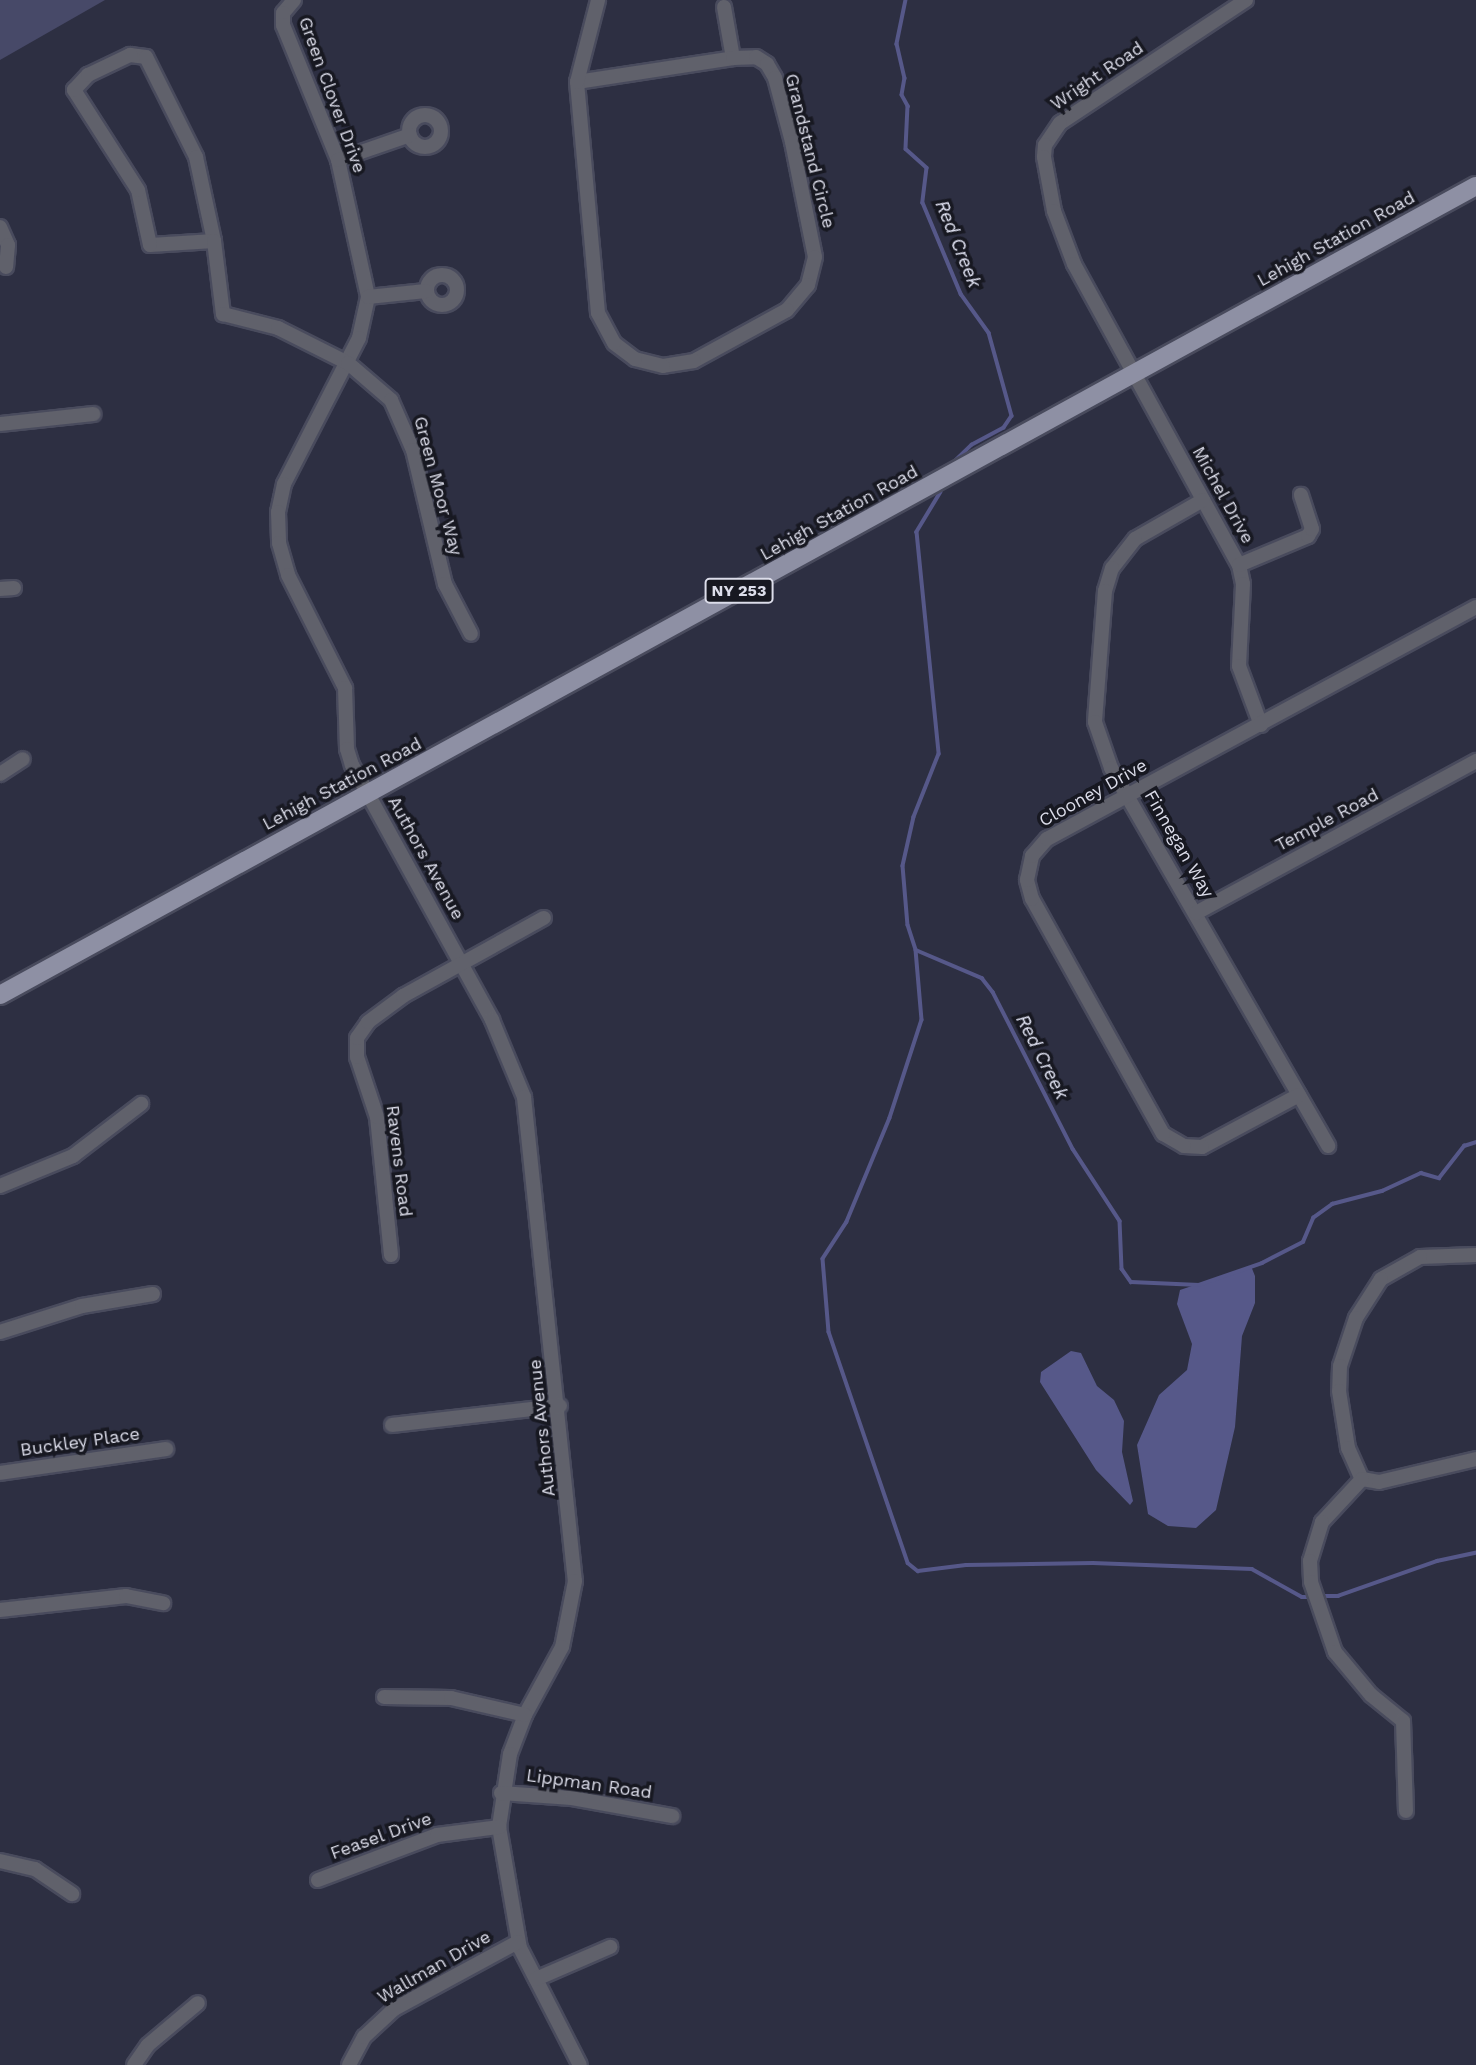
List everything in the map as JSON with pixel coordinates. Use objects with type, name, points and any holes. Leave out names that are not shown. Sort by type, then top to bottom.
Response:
[{"type":"main road","name":"Lehigh Station Road","points":[[0,995],[1476,186]]},
{"type":"street","name":"Green Clover Drive","points":[[294,0],[283,13],[283,25],[338,160],[368,297],[359,338],[348,363],[290,469],[280,499],[278,528],[288,575],[345,688],[348,757],[369,793]]},
{"type":"street","name":"Grandstand Circle","points":[[577,82],[733,58],[756,57],[775,78],[810,218],[815,257],[808,285],[787,310],[694,361],[663,366],[635,359],[614,343],[598,313],[577,82],[598,0]]},
{"type":"street","name":"Wright Road","points":[[1134,374],[1062,236],[1046,174],[1045,145],[1060,123],[1246,0]]},
{"type":"street","points":[[723,2],[733,58]]},
{"type":"street","name":"Green Moor Way","points":[[214,241],[150,245],[138,190],[74,90],[88,75],[130,55],[146,57],[196,157],[214,241],[223,314],[278,328],[348,363],[379,387],[401,415],[439,566],[471,634]]},
{"type":"street","points":[[338,160],[410,135]]},
{"type":"street","points":[[0,227],[8,245],[6,267]]},
{"type":"street","points":[[368,297],[426,291]]},
{"type":"street","name":"Michel Drive","points":[[1134,374],[1239,565],[1243,584],[1240,666],[1261,724]]},
{"type":"street","points":[[0,424],[93,414]]},
{"type":"street","points":[[1239,565],[1308,536],[1312,529],[1301,495]]},
{"type":"street","name":"Finnegan Way","points":[[1203,499],[1135,540],[1108,578],[1095,722],[1100,741],[1128,794],[1328,1146]]},
{"type":"street","name":"Clooney Drive","points":[[1299,1096],[1202,1147],[1177,1143],[1159,1128],[1032,899],[1027,880],[1032,856],[1041,844],[1128,794],[1476,607]]},
{"type":"street","points":[[0,774],[23,759]]},
{"type":"street","name":"Temple Road","points":[[1196,913],[1476,761]]},
{"type":"street","name":"Authors Avenue","points":[[369,793],[507,1049],[524,1097],[575,1550],[572,1611],[562,1647],[525,1715],[501,1793],[499,1827],[518,1942],[580,2065]]},
{"type":"street","points":[[461,963],[544,918]]},
{"type":"street","name":"Ravens Road","points":[[391,1255],[379,1129],[357,1057],[357,1038],[383,1010],[461,963]]},
{"type":"street","points":[[0,1186],[73,1156],[141,1104]]},
{"type":"street","points":[[1362,1479],[1348,1448],[1339,1391],[1340,1366],[1356,1318],[1381,1279],[1401,1265],[1420,1257],[1476,1255]]},
{"type":"street","points":[[0,1332],[82,1306],[153,1294]]},
{"type":"street","points":[[393,1425],[560,1406]]},
{"type":"street","name":"Buckley Place","points":[[0,1473],[166,1449]]},
{"type":"street","points":[[1362,1479],[1379,1482],[1476,1460]]},
{"type":"street","points":[[1362,1479],[1322,1522],[1310,1561],[1314,1598],[1335,1652],[1352,1675],[1403,1721],[1406,1811]]},
{"type":"street","points":[[0,1611],[126,1596],[163,1603]]},
{"type":"street","points":[[383,1698],[451,1698],[525,1715]]},
{"type":"street","name":"Lippman Road","points":[[501,1793],[572,1798],[672,1816]]},
{"type":"street","name":"Feasel Drive","points":[[318,1880],[437,1835],[499,1827]]},
{"type":"street","points":[[0,1861],[35,1870],[72,1894]]},
{"type":"street","name":"Wallman Drive","points":[[349,2065],[364,2037],[394,2009],[518,1942]]},
{"type":"street","points":[[536,1979],[610,1947]]},
{"type":"street","points":[[134,2065],[148,2045],[198,2003]]},
{"type":"shaded area","points":[[0,0],[105,0],[0,60]]},
{"type":"shaded area","points":[[1251,1266],[1255,1276],[1255,1303],[1242,1336],[1235,1427],[1216,1510],[1196,1528],[1168,1526],[1148,1514],[1137,1445],[1159,1395],[1187,1370],[1192,1344],[1177,1304],[1180,1290]]},
{"type":"shaded area","points":[[1071,1351],[1081,1353],[1097,1386],[1114,1400],[1124,1421],[1122,1452],[1133,1501],[1130,1505],[1096,1470],[1040,1382],[1041,1372]]},
{"type":"waterway","name":"Red Creek","points":[[906,0],[897,44],[905,78],[902,95],[908,106],[906,149],[927,168],[923,203],[961,294],[989,333],[1012,416],[1004,428],[972,445],[948,468]]},
{"type":"waterway","name":"Red Creek","points":[[941,492],[917,532],[939,754],[914,817],[903,866],[908,925],[916,950],[982,978],[993,992],[1073,1149],[1120,1221],[1122,1269],[1131,1282],[1199,1285],[1262,1263],[1303,1242],[1313,1218],[1332,1204],[1382,1191],[1421,1173],[1439,1178],[1464,1146],[1476,1142]]},
{"type":"waterway","points":[[916,950],[922,1020],[890,1118],[847,1222],[823,1259],[829,1332],[908,1563],[918,1571],[966,1565],[1093,1563],[1252,1569],[1302,1597],[1311,1597]]},
{"type":"waterway","points":[[1318,1596],[1338,1596],[1437,1561],[1476,1553]]}]
